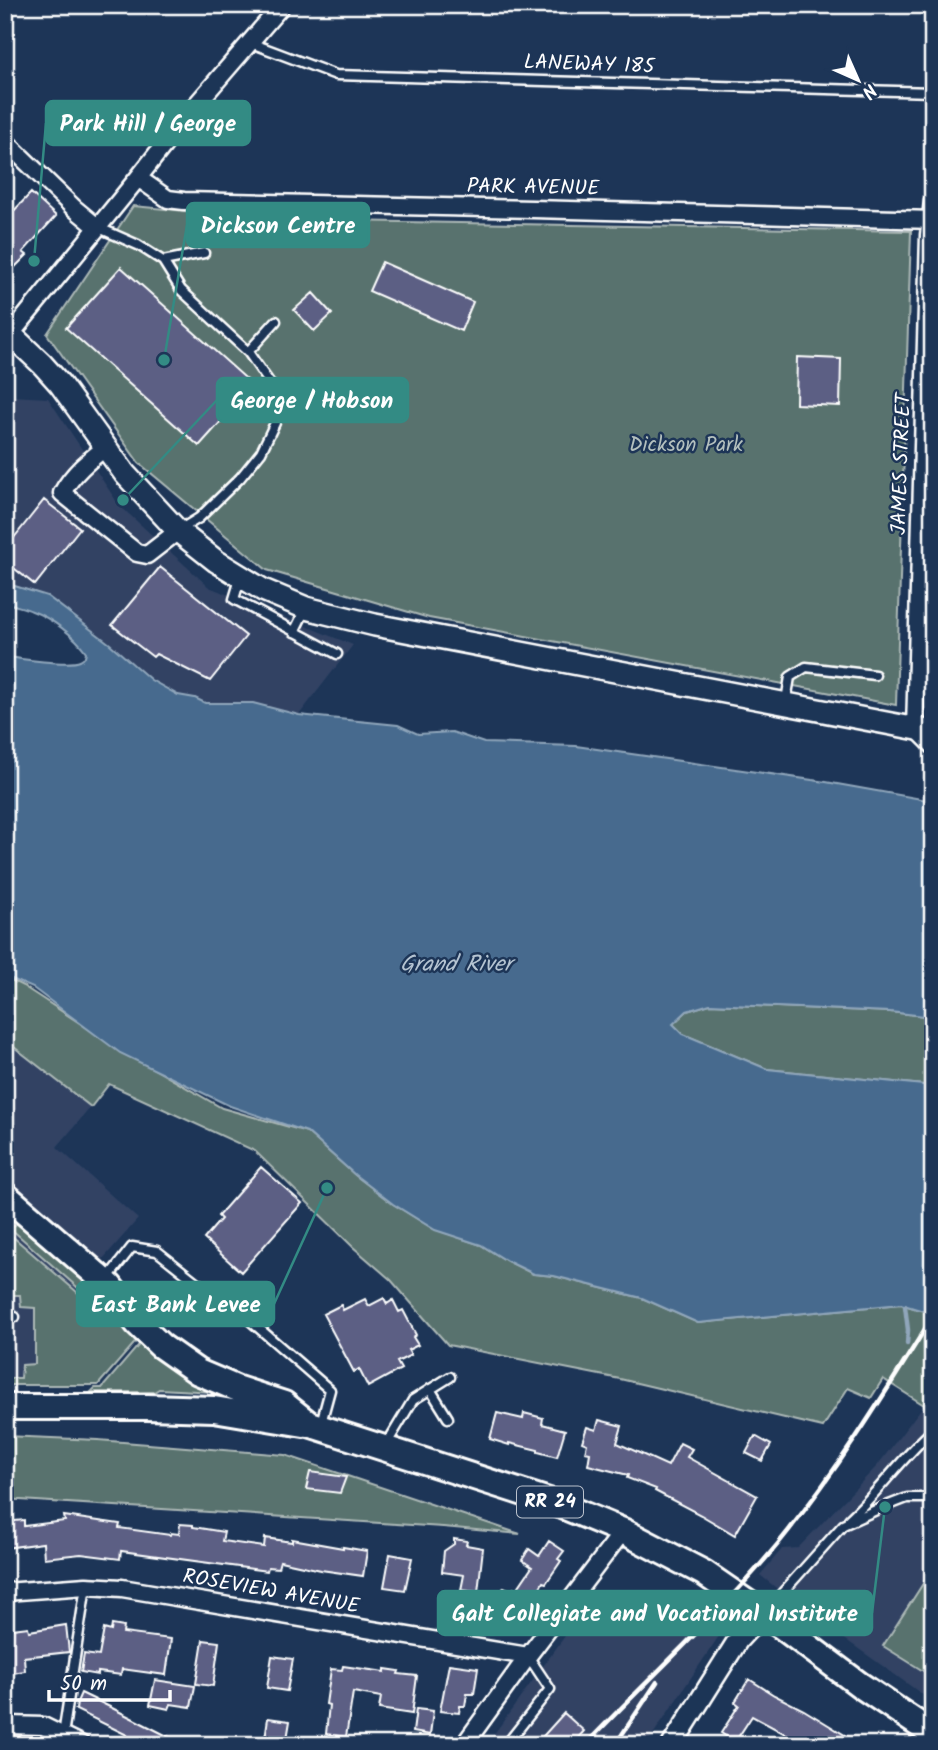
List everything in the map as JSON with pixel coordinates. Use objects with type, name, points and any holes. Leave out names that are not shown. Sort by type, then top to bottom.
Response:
[{"type":"main road","points":[[7,334],[60,384],[125,474],[178,531],[216,561],[263,590],[306,608],[375,625],[924,731]]},
{"type":"main road","name":"RR 24","points":[[10,1203],[105,1281],[137,1323],[161,1346],[198,1372],[284,1404],[314,1426]]},
{"type":"main road","name":"RR 24","points":[[5,1407],[215,1409],[314,1426],[555,1503],[623,1531],[704,1573],[933,1734]]},
{"type":"street","points":[[7,334],[282,5]]},
{"type":"street","points":[[5,141],[97,227]]},
{"type":"street","name":"PARK AVENUE","points":[[138,178],[168,199],[184,201],[932,221]]},
{"type":"street","name":"JAMES STREET","points":[[924,731],[933,201]]},
{"type":"street","points":[[106,447],[83,464],[62,493],[137,553],[147,555],[178,531]]},
{"type":"street","points":[[464,1745],[623,1531]]},
{"type":"street","name":"ROSEVIEW AVENUE","points":[[5,1592],[86,1586],[122,1588],[528,1656]]},
{"type":"street","points":[[672,1745],[738,1640],[762,1614]]},
{"type":"street","points":[[10,1725],[43,1726],[82,1745]]},
{"type":"lane","name":"LANEWAY 185","points":[[250,43],[337,75],[933,92]]},
{"type":"lane","points":[[97,227],[138,244],[163,261],[181,290],[248,352],[276,392],[275,423],[261,452],[234,484],[199,518],[178,531]]},
{"type":"lane","points":[[163,261],[204,253]]},
{"type":"lane","points":[[248,352],[276,321]]},
{"type":"lane","points":[[241,576],[234,599],[337,654]]},
{"type":"lane","points":[[294,632],[306,608]]},
{"type":"lane","points":[[786,704],[790,677],[806,667],[875,675]]},
{"type":"lane","points":[[924,731],[918,736],[933,751]]},
{"type":"lane","points":[[105,1281],[132,1247],[157,1251],[200,1285],[215,1290],[330,1390],[314,1426]]},
{"type":"lane","points":[[5,1317],[15,1317]]},
{"type":"lane","points":[[384,1449],[414,1400],[450,1377]]},
{"type":"lane","points":[[430,1389],[448,1418]]},
{"type":"lane","points":[[762,1614],[843,1525],[864,1506],[918,1443],[933,1430]]},
{"type":"lane","points":[[843,1525],[907,1498],[933,1498]]},
{"type":"lane","points":[[63,1735],[86,1586]]},
{"type":"lane","points":[[506,1745],[550,1689],[528,1656]]},
{"type":"shaded area","points":[[12,396],[48,398],[119,505],[209,587],[353,645],[299,715],[253,703],[205,703],[178,695],[151,680],[110,644],[47,596],[5,583],[5,404]]},
{"type":"shaded area","points":[[5,1040],[91,1107],[57,1147],[138,1219],[75,1291],[100,1311],[108,1303],[98,1385],[5,1385]]},
{"type":"shaded area","points":[[933,1393],[933,1702],[800,1607],[760,1575],[782,1549],[798,1548],[877,1466]]},
{"type":"shaded area","points":[[683,1610],[721,1633],[646,1745],[486,1745],[583,1611]]},
{"type":"green space","name":"Dickson Park","points":[[133,206],[284,220],[911,231],[896,705],[429,618],[267,570],[139,463],[47,334]]},
{"type":"green space","points":[[5,977],[121,1050],[222,1108],[307,1132],[355,1175],[393,1204],[434,1229],[481,1245],[533,1274],[554,1276],[642,1298],[698,1323],[901,1304],[933,1314],[933,1393],[924,1405],[883,1379],[871,1398],[848,1388],[823,1427],[620,1379],[448,1345],[391,1280],[353,1247],[255,1151],[109,1084],[91,1107],[5,1040]]},
{"type":"green space","points":[[710,1004],[890,1012],[933,1017],[933,1086],[767,1069],[683,1034],[673,1024],[687,1011]]},
{"type":"green space","points":[[17,1223],[108,1303],[140,1337],[98,1385],[5,1385],[5,1378],[21,1378],[22,1365],[35,1364],[35,1308],[21,1307],[20,1295],[5,1295],[5,1230],[99,1311],[102,1309],[11,1229]]},
{"type":"green space","points":[[143,1340],[216,1392],[159,1389],[154,1392],[91,1392],[95,1388],[102,1388]]},
{"type":"green space","points":[[5,1436],[98,1440],[285,1455],[520,1534],[5,1499]]},
{"type":"green space","points":[[933,1568],[933,1677],[883,1646]]},
{"type":"water","name":"Grand River","points":[[5,583],[47,596],[110,644],[151,680],[178,695],[205,703],[253,703],[299,715],[398,725],[418,734],[452,732],[484,743],[576,746],[826,782],[933,801],[933,1017],[890,1012],[710,1004],[687,1011],[673,1024],[683,1034],[767,1069],[933,1086],[933,1314],[901,1304],[698,1323],[642,1298],[554,1276],[534,1274],[481,1245],[435,1230],[393,1204],[355,1175],[307,1132],[230,1106],[120,1053],[33,988],[5,976],[5,656],[65,663],[80,661],[86,652],[69,634],[47,618],[5,602]]},
{"type":"building","points":[[31,193],[56,216],[23,252],[27,255],[5,277],[5,220]]},
{"type":"building","points":[[382,262],[473,302],[461,331],[369,291]]},
{"type":"building","points":[[121,267],[262,393],[244,414],[235,406],[199,446],[66,328]]},
{"type":"building","points":[[313,293],[332,314],[314,331],[294,310]]},
{"type":"building","points":[[797,357],[841,359],[840,406],[796,404]]},
{"type":"building","points":[[44,500],[80,528],[35,585],[5,561],[5,549]]},
{"type":"building","points":[[160,567],[246,636],[210,681],[156,654],[153,657],[112,625]]},
{"type":"building","points":[[261,1167],[302,1203],[241,1272],[204,1239],[221,1219],[218,1216]]},
{"type":"building","points":[[384,1298],[387,1304],[393,1300],[399,1312],[403,1310],[416,1335],[413,1337],[418,1345],[408,1350],[411,1355],[397,1362],[401,1369],[368,1387],[359,1369],[354,1372],[323,1314],[341,1305],[343,1310],[365,1299],[369,1306]]},
{"type":"building","points":[[497,1413],[523,1419],[524,1413],[543,1418],[542,1424],[565,1430],[557,1457],[490,1439]]},
{"type":"building","points":[[599,1420],[622,1426],[617,1443],[668,1466],[680,1443],[692,1449],[687,1457],[757,1496],[735,1535],[655,1491],[656,1489],[627,1478],[628,1475],[588,1465],[590,1453],[585,1452],[587,1444],[582,1442],[587,1427],[596,1430]]},
{"type":"building","points":[[755,1436],[771,1445],[762,1461],[746,1453]]},
{"type":"building","points":[[310,1472],[346,1477],[340,1493],[306,1489]]},
{"type":"building","points":[[64,1516],[120,1524],[119,1528],[170,1535],[179,1534],[180,1524],[193,1525],[224,1532],[222,1541],[264,1547],[265,1538],[292,1542],[292,1539],[367,1551],[363,1576],[280,1561],[278,1568],[268,1567],[267,1571],[121,1551],[120,1559],[81,1554],[44,1558],[43,1543],[5,1548],[5,1522],[24,1520],[24,1526],[65,1521]]},
{"type":"building","points":[[454,1539],[467,1541],[466,1545],[483,1548],[478,1592],[461,1590],[464,1575],[442,1572],[444,1551],[454,1544]]},
{"type":"building","points":[[549,1541],[564,1551],[558,1559],[561,1561],[546,1583],[543,1582],[519,1625],[495,1612],[476,1608],[480,1591],[500,1595],[504,1587],[513,1591],[514,1588],[517,1589],[532,1567],[522,1560],[529,1549],[539,1556]]},
{"type":"building","points":[[390,1554],[412,1558],[405,1590],[384,1587]]},
{"type":"building","points":[[66,1625],[69,1652],[24,1657],[25,1671],[12,1673],[10,1658],[5,1658],[5,1630],[28,1627],[29,1631]]},
{"type":"building","points":[[112,1625],[124,1627],[123,1633],[171,1639],[166,1675],[122,1669],[121,1675],[81,1672],[84,1654],[99,1656],[104,1629],[111,1631]]},
{"type":"building","points":[[203,1640],[219,1642],[213,1686],[196,1684]]},
{"type":"building","points":[[272,1656],[293,1659],[287,1691],[267,1688]]},
{"type":"building","points":[[449,1664],[478,1668],[474,1694],[467,1694],[465,1706],[460,1706],[459,1713],[440,1711]]},
{"type":"building","points":[[343,1666],[385,1672],[385,1669],[399,1671],[398,1674],[417,1676],[412,1714],[379,1709],[381,1697],[353,1692],[346,1737],[326,1734],[329,1705],[326,1704],[331,1669],[342,1670]]},
{"type":"building","points":[[749,1679],[861,1745],[784,1745],[791,1737],[752,1716],[735,1742],[721,1733],[739,1705],[735,1702]]},
{"type":"building","points":[[155,1680],[195,1686],[191,1707],[171,1704],[169,1709],[150,1705]]},
{"type":"building","points":[[81,1693],[185,1745],[141,1745],[126,1737],[127,1735],[76,1710]]},
{"type":"building","points":[[416,1709],[433,1711],[430,1735],[413,1732]]},
{"type":"building","points":[[564,1713],[584,1731],[572,1745],[535,1745]]},
{"type":"building","points":[[268,1718],[290,1721],[286,1745],[264,1745]]},
{"type":"waterway","points":[[905,1306],[907,1344]]},
{"type":"railway","points":[[585,1745],[707,1622],[799,1518],[878,1404],[933,1316]]},
{"type":"railway","points":[[615,1745],[657,1682]]},
{"type":"place","name":"Park Hill / George","points":[[34,261]]},
{"type":"place","name":"Dickson Centre","points":[[164,360]]},
{"type":"place","name":"George / Hobson","points":[[123,500]]},
{"type":"place","name":"East Bank Levee","points":[[327,1188]]},
{"type":"place","name":"Galt Collegiate and Vocational Institute","points":[[885,1507]]}]
